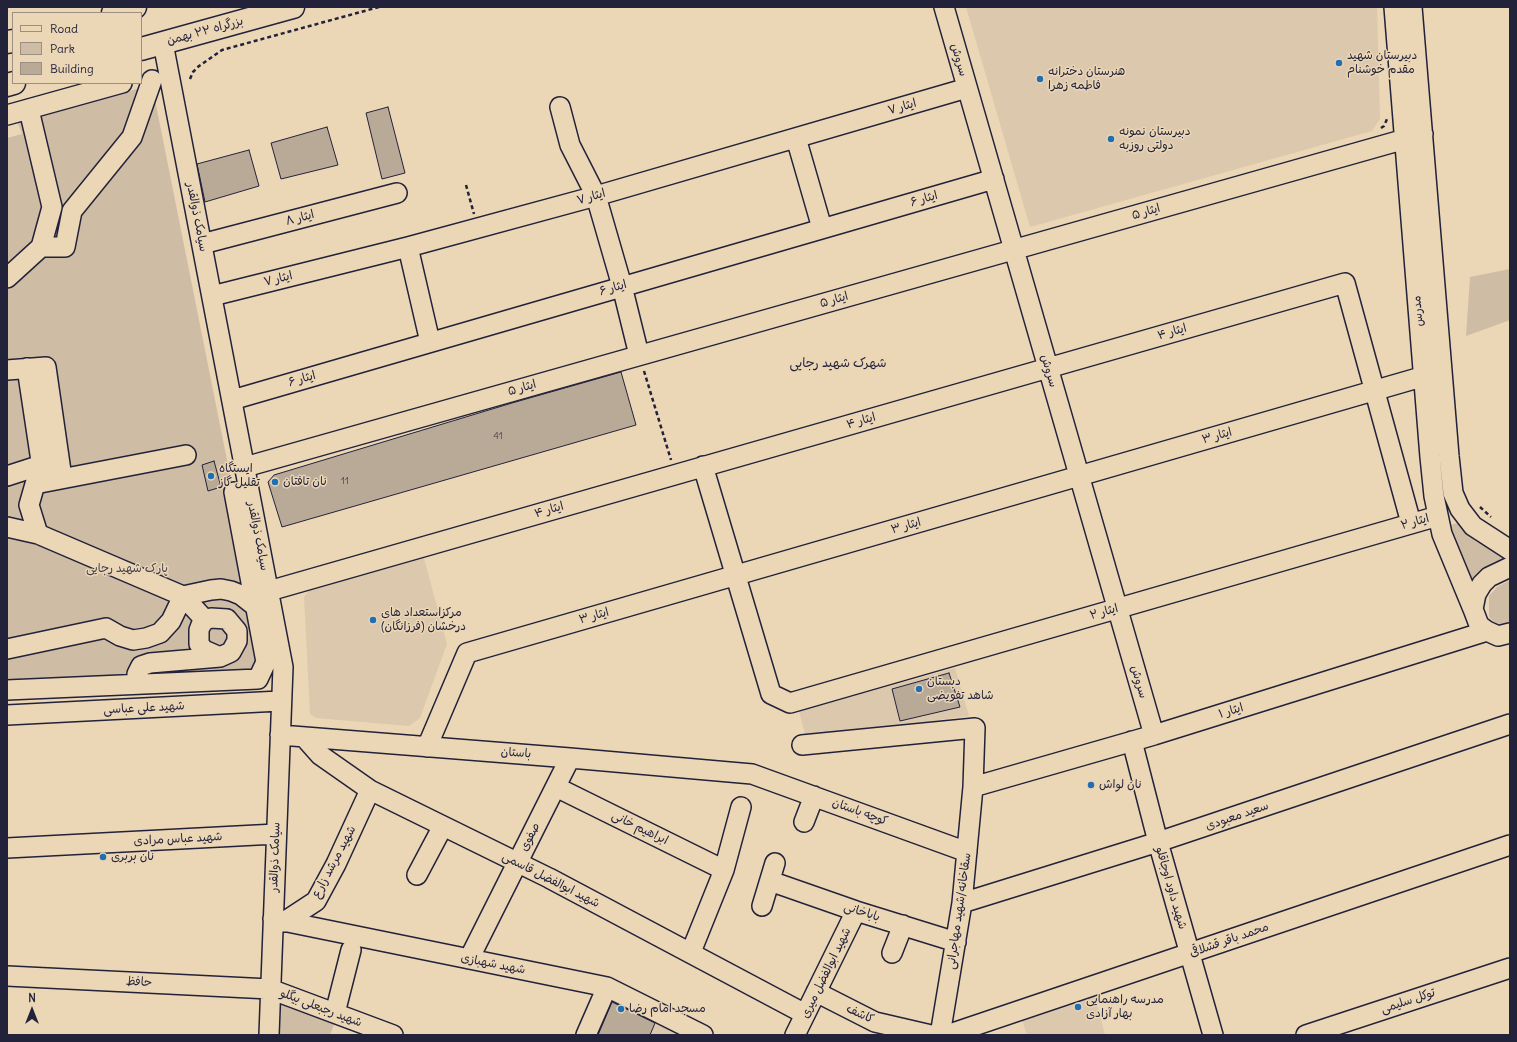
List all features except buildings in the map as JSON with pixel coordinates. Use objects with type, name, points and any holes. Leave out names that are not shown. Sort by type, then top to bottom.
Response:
[{"type":"highway","points":[[117,12],[135,7]]},
{"type":"highway","name":"بزرگراه ۲۲ بهمن","points":[[142,49],[293,7]]},
{"type":"street","name":"سروش","points":[[944,7],[1154,735]]},
{"type":"street","name":"مدرس","points":[[1394,7],[1434,496],[1442,534],[1479,625],[1487,632]]},
{"type":"street","name":"مدرس","points":[[1412,7],[1453,493],[1460,510],[1473,526],[1510,550]]},
{"type":"street","name":"سیامک ذوالقدر","points":[[163,43],[269,591],[282,667],[276,834],[279,921],[270,989],[269,1035]]},
{"type":"street","points":[[41,247],[65,247],[72,211],[132,137],[147,79],[169,70]]},
{"type":"street","points":[[7,114],[118,84]]},
{"type":"street","name":"ایثار ۷","points":[[212,296],[408,247],[596,196],[967,88]]},
{"type":"street","points":[[560,107],[570,145],[596,196],[622,286],[639,355]]},
{"type":"street","points":[[7,278],[41,247],[52,207],[30,114]]},
{"type":"street","name":"ایثار ۵","points":[[245,467],[1423,134]]},
{"type":"street","points":[[796,138],[822,228]]},
{"type":"street","name":"ایثار ۶","points":[[232,400],[994,179]]},
{"type":"street","name":"ایثار ۸","points":[[202,244],[397,193]]},
{"type":"street","points":[[52,207],[72,211]]},
{"type":"street","points":[[408,247],[430,342]]},
{"type":"street","name":"ایثار ۴","points":[[269,591],[1345,283],[1375,391]]},
{"type":"street","points":[[7,370],[46,367],[62,478]]},
{"type":"street","points":[[27,368],[42,473],[35,484],[29,505],[38,534]]},
{"type":"street","name":"ایثار ۳","points":[[427,747],[467,652],[1442,371]]},
{"type":"street","points":[[1375,391],[1411,523]]},
{"type":"street","points":[[7,476],[42,473],[62,478],[186,455]]},
{"type":"street","points":[[703,466],[736,575]]},
{"type":"street","points":[[7,690],[258,679],[266,662],[234,492]]},
{"type":"street","name":"ایثار ۲","points":[[736,575],[771,694],[790,703],[1438,516]]},
{"type":"street","points":[[7,527],[38,534],[183,596],[205,620]]},
{"type":"street","points":[[1473,609],[1476,594],[1482,584],[1489,577],[1510,567]]},
{"type":"street","points":[[183,596],[221,589],[241,594],[255,606]]},
{"type":"street","points":[[7,649],[106,628],[120,636],[133,640],[146,638],[160,633],[171,621],[183,596]]},
{"type":"street","points":[[138,684],[136,674],[141,666],[150,663],[220,657],[231,652],[237,641],[237,631],[227,619],[211,618],[205,620],[201,625],[199,630],[199,644],[204,650],[220,657]]},
{"type":"street","points":[[1487,632],[1498,636],[1510,633]]},
{"type":"street","name":"ایثار ۱","points":[[973,787],[1154,735],[1487,632]]},
{"type":"street","points":[[237,637],[261,636]]},
{"type":"street","name":"شهید علی عباسی","points":[[7,715],[280,700]]},
{"type":"street","name":"سعید معبودی","points":[[962,903],[1158,842],[1510,724]]},
{"type":"street","name":"سقاخانه/شهید مهاجرانی","points":[[802,745],[975,728],[973,787],[962,903],[940,1035]]},
{"type":"street","name":"باستان","points":[[280,735],[752,774]]},
{"type":"street","name":"شهید ابوالفضل قاسمی","points":[[304,737],[320,755],[370,790],[518,862],[691,952],[805,1014]]},
{"type":"street","name":"شهید داود اوجاقلو","points":[[1132,741],[1158,842],[1213,1035]]},
{"type":"street","name":"صفوی","points":[[468,959],[570,758]]},
{"type":"street","name":"کوچه باستان","points":[[752,774],[967,852]]},
{"type":"street","name":"ابراهیم خانی","points":[[556,787],[724,870]]},
{"type":"street","name":"شهید مرشد زارع","points":[[279,921],[316,901],[336,864],[370,790]]},
{"type":"street","points":[[804,822],[814,796]]},
{"type":"street","points":[[691,952],[724,870],[741,807]]},
{"type":"street","points":[[417,875],[443,826]]},
{"type":"street","name":"شهید عباس مرادی","points":[[7,848],[276,834]]},
{"type":"street","name":"محمد باقر قشلاقی","points":[[947,1035],[1510,845]]},
{"type":"street","points":[[762,906],[775,863]]},
{"type":"street","name":"باباخانی","points":[[770,881],[856,911],[956,942]]},
{"type":"street","name":"شهید ابوالفضل میری","points":[[795,1035],[856,911]]},
{"type":"street","name":"شهید شهبازی","points":[[279,921],[607,987],[703,1035]]},
{"type":"street","points":[[892,953],[903,925]]},
{"type":"street","points":[[335,1013],[351,950]]},
{"type":"street","name":"توکل سلیمی","points":[[1306,1035],[1510,968]]},
{"type":"street","name":"حافظ","points":[[7,976],[270,989]]},
{"type":"street","points":[[586,1035],[607,987]]},
{"type":"street","name":"شهید رجبعلی بیگلو","points":[[270,989],[335,1013],[362,1030],[393,1035]]},
{"type":"street","name":"کاشف","points":[[816,992],[875,1022],[931,1035]]},
{"type":"path","points":[[190,79],[193,72],[199,66],[222,50],[380,7]]},
{"type":"path","points":[[466,185],[477,228]]},
{"type":"path","points":[[639,355],[675,474]]},
{"type":"shaded area","points":[[966,7],[1377,7],[1380,119],[1372,131],[1030,227]]},
{"type":"shaded area","name":"مرکزاستعداد های درخشان (فرزانگان)","points":[[424,558],[447,644],[420,718],[409,726],[316,718],[310,714],[304,597],[309,590]]},
{"type":"shaded area","name":"دبستان شاهد تفویضی","points":[[955,668],[969,716],[806,738],[799,711]]},
{"type":"shaded area","name":"مدرسه راهنمایی بهار آزادی","points":[[1094,993],[1105,1035],[1027,1035],[1022,1020]]},
{"type":"shaded area","points":[[656,1021],[686,1035],[650,1035]]},
{"type":"green space","name":"پارک شهید رجایی","points":[[152,85],[269,670],[7,696],[7,138],[22,134],[17,121]]},
{"type":"green space","points":[[1510,269],[1510,320],[1466,336],[1470,277]]},
{"type":"green space","points":[[1460,522],[1475,541],[1510,558],[1472,582],[1448,526]]},
{"type":"green space","points":[[1510,580],[1510,625],[1498,626],[1489,617],[1489,596],[1497,587]]},
{"type":"green space","points":[[280,1004],[335,1022],[330,1035],[280,1035]]},
{"type":"place","name":"دبیرستان شهید مقدم خوشنام","points":[[1339,63]]},
{"type":"place","name":"هنرستان دخترانه فاطمه زهرا","points":[[1040,79]]},
{"type":"place","name":"دبیرستان نمونه دولتی روزبه","points":[[1111,139]]},
{"type":"place","name":"ایستگاه تقلیل گاز","points":[[211,476]]},
{"type":"place","name":"نان تافتان","points":[[275,482]]},
{"type":"place","name":"مرکزاستعداد های درخشان (فرزانگان)","points":[[373,620]]},
{"type":"place","name":"دبستان شاهد تفویضی","points":[[919,689]]},
{"type":"place","name":"نان لواش","points":[[1091,785]]},
{"type":"place","name":"نان بربری","points":[[103,857]]},
{"type":"place","name":"مدرسه راهنمایی بهار آزادی","points":[[1078,1007]]},
{"type":"place","name":"مسجد امام رضا","points":[[621,1009]]},
{"type":"district","name":"شهرک شهید رجایی","points":[[838,363]]}]
